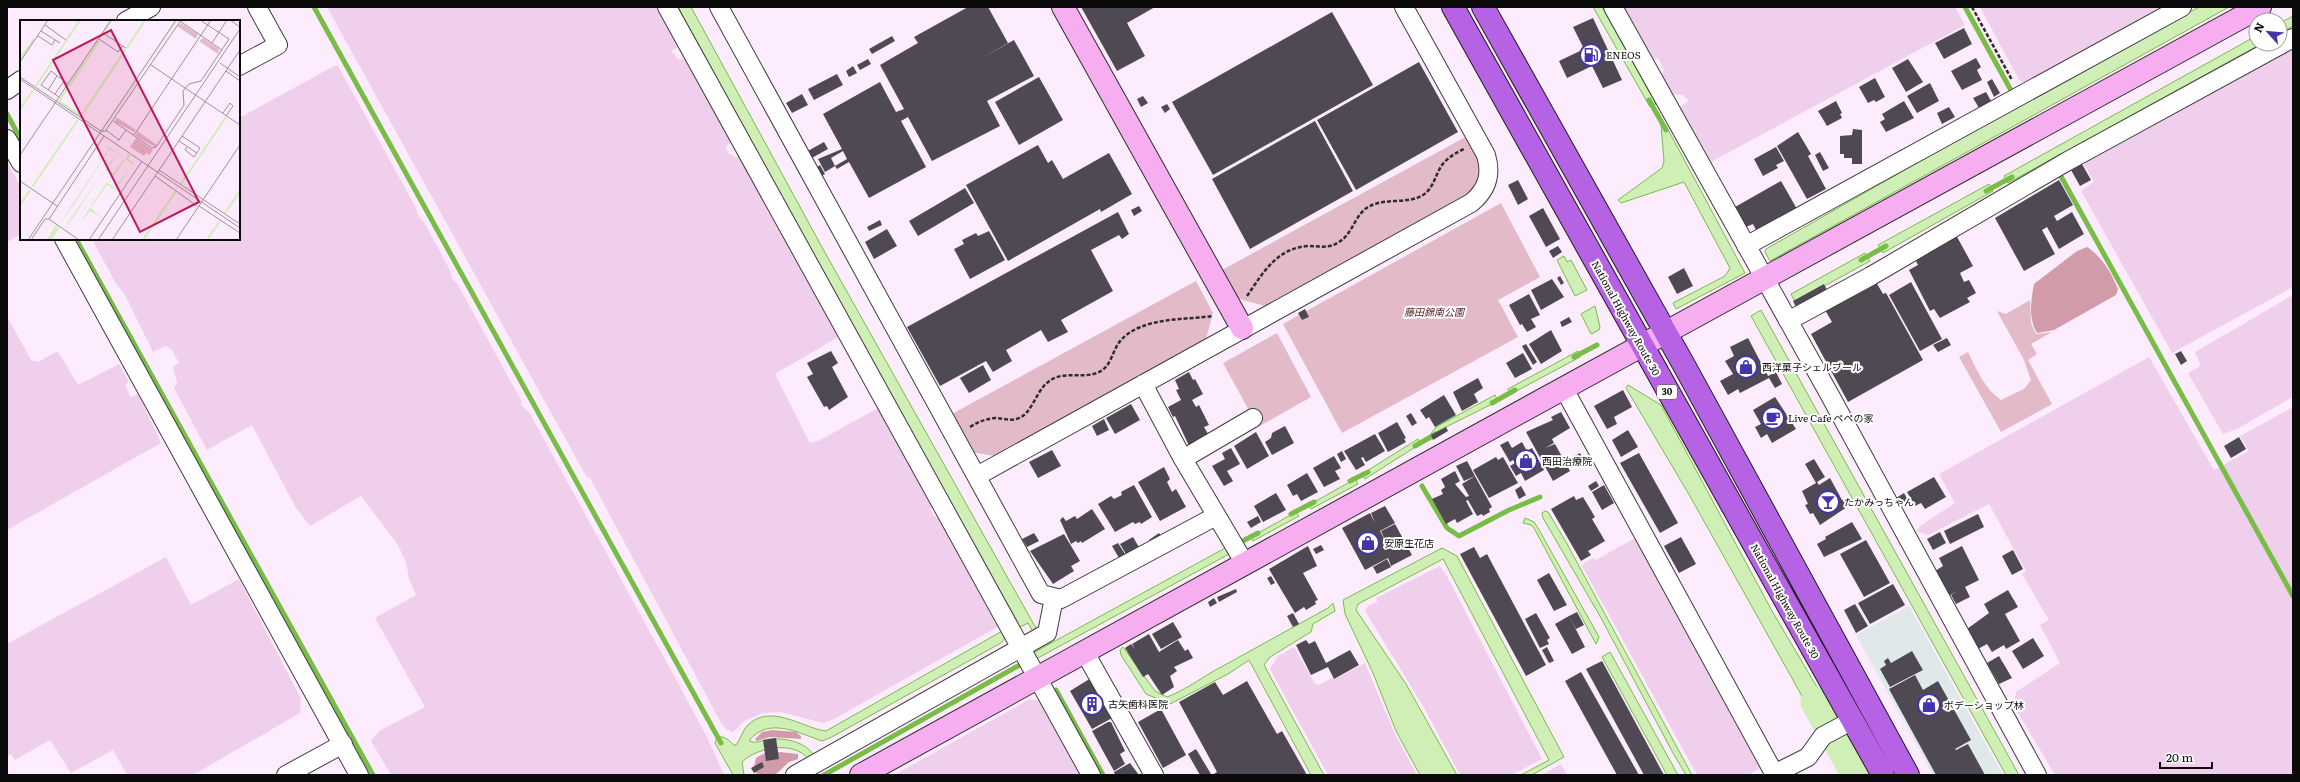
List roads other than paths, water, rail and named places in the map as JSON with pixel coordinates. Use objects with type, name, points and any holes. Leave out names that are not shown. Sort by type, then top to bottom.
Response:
[{"type":"highway","name":"National Highway Route 30","points":[[1453,7],[1641,345],[1847,723],[1883,775]]},
{"type":"highway","points":[[1483,7],[1665,332],[1908,775]]},
{"type":"street","points":[[128,20],[151,7]]},
{"type":"street","points":[[240,65],[278,45],[257,7]]},
{"type":"street","points":[[667,7],[1091,775]]},
{"type":"street","points":[[719,7],[977,476],[1040,594],[1061,599],[1216,516]]},
{"type":"street","points":[[1063,7],[1238,321]]},
{"type":"street","points":[[977,476],[1143,384],[1238,321],[1471,203],[1482,194],[1488,182],[1490,166],[1479,142],[1404,7]]},
{"type":"street","points":[[1613,7],[1788,321],[2037,775]]},
{"type":"street","points":[[1746,246],[2182,7]]},
{"type":"street","points":[[795,775],[1028,662],[1084,651],[1237,552],[1562,387],[1641,345],[2260,7]]},
{"type":"street","points":[[1788,321],[1871,276],[2057,168],[2293,38]]},
{"type":"street","points":[[7,90],[20,81]]},
{"type":"street","points":[[7,139],[20,161]]},
{"type":"street","points":[[65,240],[359,775]]},
{"type":"street","points":[[1143,384],[1183,459],[1237,552]]},
{"type":"street","points":[[1562,387],[1774,775],[1808,757],[1823,736],[1847,723]]},
{"type":"street","points":[[1183,459],[1253,418]]},
{"type":"street","points":[[861,775],[1028,662],[1047,633],[1054,598]]},
{"type":"street","points":[[1084,651],[1154,775]]},
{"type":"street","points":[[286,775],[343,744]]},
{"type":"waterway","points":[[314,7],[721,743]]},
{"type":"waterway","points":[[1965,7],[2013,94]]},
{"type":"waterway","points":[[1649,100],[1666,130]]},
{"type":"waterway","points":[[7,114],[20,138]]},
{"type":"waterway","points":[[2058,171],[2293,596]]},
{"type":"waterway","points":[[1986,191],[2012,177]]},
{"type":"waterway","points":[[77,240],[373,775]]},
{"type":"waterway","points":[[1861,260],[1886,246]]},
{"type":"waterway","points":[[1574,357],[1597,345]]},
{"type":"waterway","points":[[1492,403],[1515,390]]},
{"type":"waterway","points":[[1415,446],[1436,434]]},
{"type":"waterway","points":[[1350,481],[1368,472]]},
{"type":"waterway","points":[[1422,486],[1447,528],[1459,536],[1509,510],[1540,497]]},
{"type":"waterway","points":[[1291,514],[1314,502]]},
{"type":"waterway","points":[[1237,544],[1258,533]]},
{"type":"waterway","points":[[824,775],[1025,662]]},
{"type":"waterway","points":[[1056,690],[1103,775]]},
{"type":"waterway","points":[[1816,702],[1857,775]]},
{"type":"place","name":"ENEOS","points":[[1591,55]]},
{"type":"place","name":"西洋菓子シェルブール","points":[[1746,367]]},
{"type":"place","name":"Live Cafe ペペの家","points":[[1773,418]]},
{"type":"place","name":"西田治療院","points":[[1526,461]]},
{"type":"place","name":"たかみっちゃん","points":[[1828,502]]},
{"type":"place","name":"安原生花店","points":[[1368,543]]},
{"type":"place","name":"古矢歯科医院","points":[[1092,704]]},
{"type":"place","name":"ボデーショップ林","points":[[1929,705]]},
{"type":"park label","name":"藤田錦南公園","points":[[1434,312]]}]
